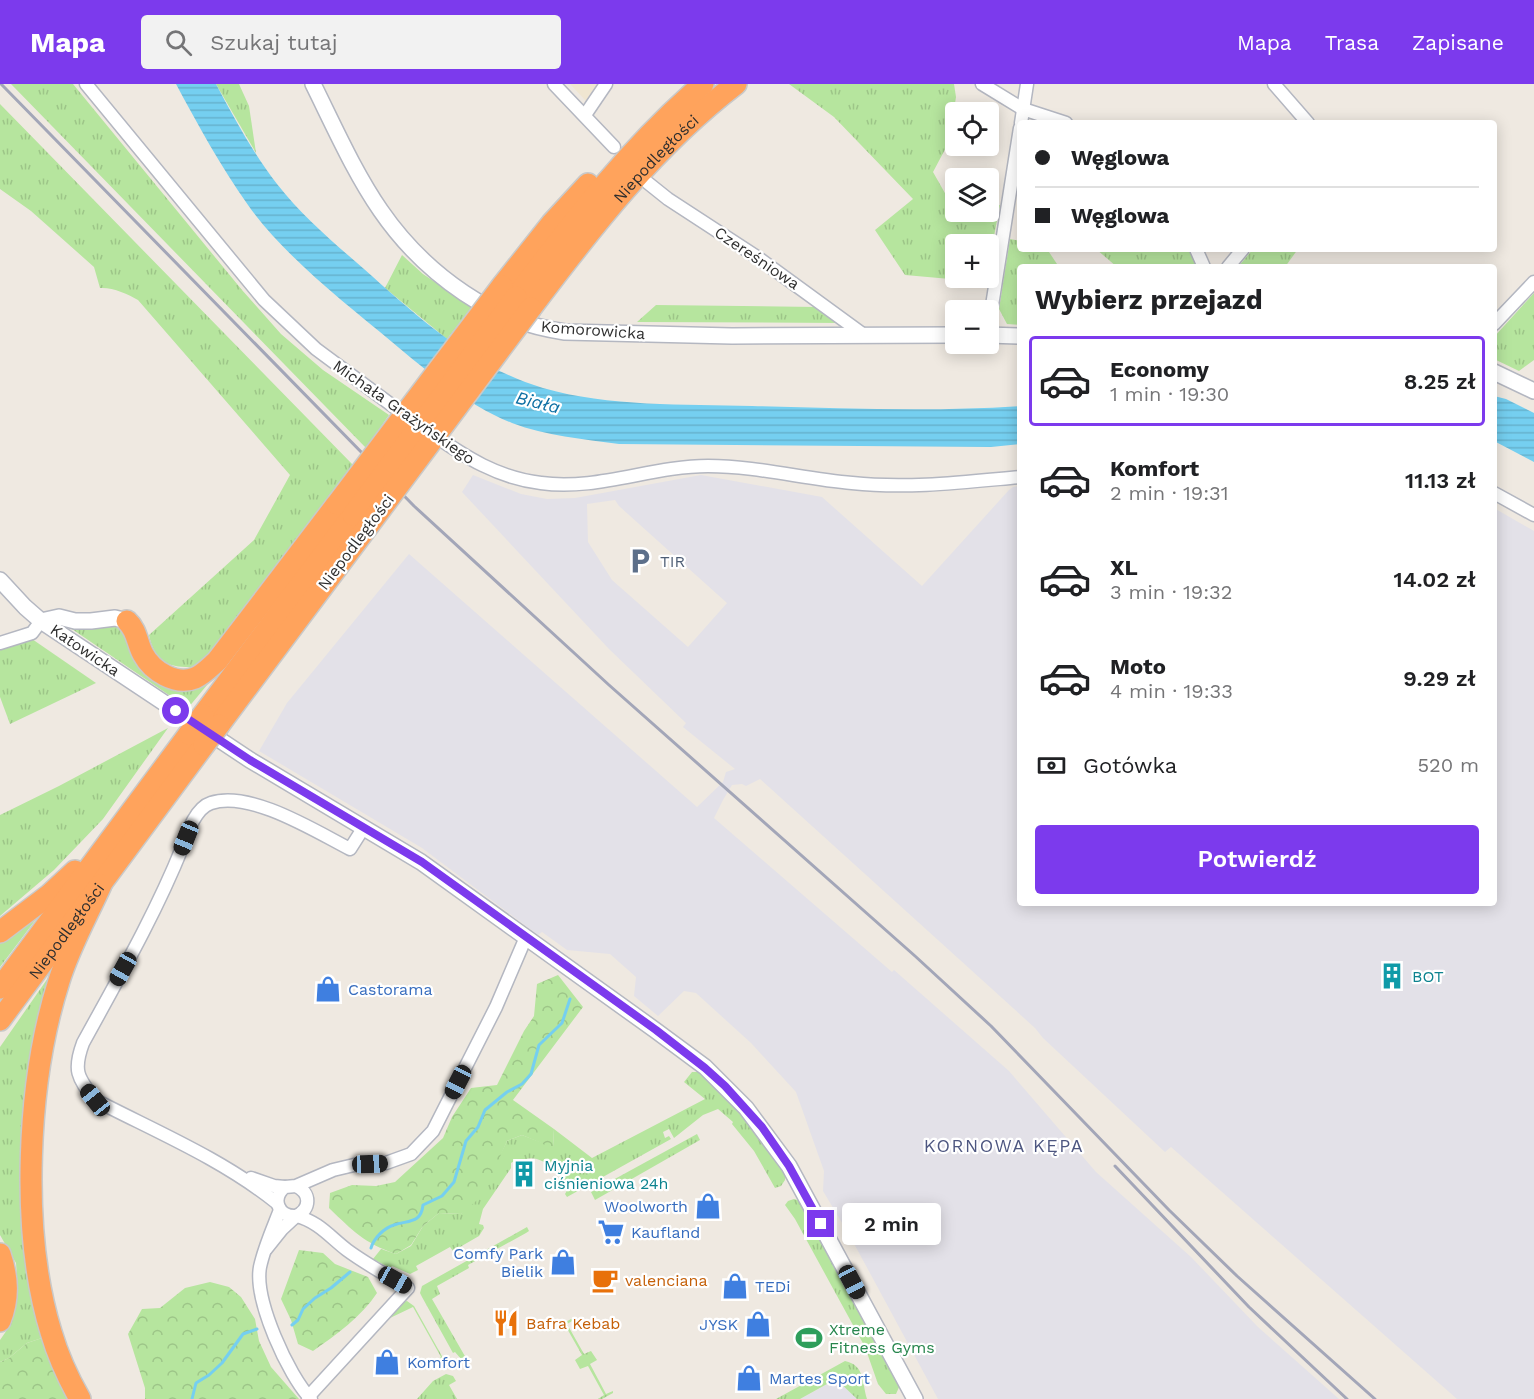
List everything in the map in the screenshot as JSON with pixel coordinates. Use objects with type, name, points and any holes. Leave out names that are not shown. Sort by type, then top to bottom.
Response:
[{"type":"highway","name":"Niepodległości","points":[[0,1020],[101,885],[196,740],[352,515],[597,192],[661,122],[703,84]]},
{"type":"highway","name":"Niepodległości","points":[[516,297],[691,122],[736,84]]},
{"type":"highway","points":[[127,621],[135,630],[142,652],[149,664],[161,673],[176,679],[192,679],[206,672],[218,661],[352,515]]},
{"type":"highway","name":"Niepodległości","points":[[0,988],[111,839],[196,740]]},
{"type":"highway","points":[[0,932],[49,895],[111,839]]},
{"type":"highway","points":[[80,1399],[65,1372],[54,1342],[41,1293],[35,1251],[32,1197],[33,1151],[39,1079],[50,1014],[59,979],[101,885]]},
{"type":"highway","points":[[0,1254],[5,1269],[7,1288],[6,1306],[0,1321]]},
{"type":"street","name":"Michała Grażyńskiego","points":[[86,84],[242,274],[288,325],[348,375],[446,444],[474,462],[506,476],[542,484],[576,484],[673,468],[707,466],[764,470],[853,484],[913,485],[1017,477]]},
{"type":"street","name":"Komorowicka","points":[[313,84],[352,163],[391,226],[413,252],[445,280],[511,320],[538,328],[565,332],[732,336],[945,335]]},
{"type":"street","points":[[554,84],[614,147]]},
{"type":"street","points":[[585,115],[606,84]]},
{"type":"street","points":[[982,84],[1023,109],[1057,120]]},
{"type":"street","points":[[1021,120],[1027,84]]},
{"type":"street","points":[[1274,84],[1305,120]]},
{"type":"street","points":[[993,300],[1017,147]]},
{"type":"street","name":"Czereśniowa","points":[[648,183],[668,199],[802,288],[864,335]]},
{"type":"street","points":[[1231,264],[1241,252]]},
{"type":"street","points":[[1497,321],[1534,282]]},
{"type":"street","points":[[999,334],[1017,336]]},
{"type":"street","points":[[1497,373],[1534,391]]},
{"type":"street","points":[[1497,495],[1534,515]]},
{"type":"street","name":"Katowicka","points":[[0,580],[41,621],[250,760],[430,868],[680,1048],[718,1080],[746,1108],[789,1166],[915,1399]]},
{"type":"street","points":[[0,644],[32,633],[41,621],[59,617],[75,621],[116,618],[127,621]]},
{"type":"street","points":[[364,827],[350,849],[267,808],[230,800],[208,803],[193,819],[170,876],[83,1043],[76,1062],[81,1083],[95,1100],[233,1171],[274,1186],[291,1187],[302,1189],[333,1237],[346,1250],[408,1288],[309,1398],[285,1360],[263,1302],[260,1268],[279,1206],[278,1195],[291,1187],[333,1170],[354,1165],[386,1163],[411,1154],[433,1131],[496,1007],[526,937]]},
{"type":"street","points":[[266,1249],[282,1228],[306,1208],[308,1199],[321,1179],[333,1170]]},
{"type":"street","points":[[233,1171],[279,1206],[286,1215],[304,1218],[333,1237]]},
{"type":"shaded area","points":[[570,84],[598,84],[586,101]]},
{"type":"shaded area","points":[[473,475],[521,494],[547,499],[575,498],[701,475],[822,497],[922,586],[1009,490],[1017,486],[1017,906],[1497,906],[1497,510],[1534,531],[1534,1399],[1457,1399],[1171,1147],[1165,1152],[1035,1028],[760,779],[746,786],[732,785],[714,818],[892,972],[894,970],[1009,1071],[1096,1172],[1191,1257],[1258,1327],[1339,1399],[938,1399],[823,1191],[824,1171],[796,1092],[751,1043],[696,993],[684,991],[658,1016],[634,996],[636,977],[610,954],[567,950],[542,932],[538,935],[422,848],[259,751],[287,703],[409,554],[697,807],[723,782],[726,772],[735,769],[683,727],[686,723],[609,649],[462,492]],"holes":[[[615,500],[727,603],[688,647],[612,580],[588,542],[587,504]]]},
{"type":"shaded area","points":[[837,1379],[857,1399],[800,1399]]},
{"type":"green space","points":[[11,84],[73,84],[242,290],[281,334],[323,370],[389,415],[366,448]]},
{"type":"green space","points":[[216,84],[239,84],[249,106],[256,153]]},
{"type":"green space","points":[[789,84],[954,84],[955,102],[945,102],[945,150],[933,172],[945,193],[945,222],[997,222],[994,234],[945,234],[945,279],[905,275],[875,230],[913,199],[834,117]]},
{"type":"green space","points":[[0,104],[354,466],[214,654],[196,667],[171,665],[165,662],[155,652],[149,635],[254,540],[290,475],[138,300],[120,291],[100,288],[94,267],[31,211],[0,189]]},
{"type":"green space","points":[[1010,239],[1017,240],[1017,252],[1049,252],[1057,264],[1017,264],[1017,325],[1007,324],[999,309]]},
{"type":"green space","points":[[1100,252],[1191,252],[1197,264],[1114,264]]},
{"type":"green space","points":[[1250,252],[1296,252],[1287,264],[1240,264]]},
{"type":"green space","points":[[402,255],[423,274],[472,307],[447,339],[385,288]]},
{"type":"green space","points":[[1534,293],[1534,360],[1519,371],[1497,360],[1497,334]]},
{"type":"green space","points":[[656,305],[817,307],[842,323],[637,322]]},
{"type":"green space","points":[[66,625],[116,627],[123,632],[135,657],[212,679],[188,708]]},
{"type":"green space","points":[[32,639],[96,683],[10,724],[0,697],[0,649]]},
{"type":"green space","points":[[168,728],[103,819],[54,870],[0,916],[0,815]]},
{"type":"green space","points":[[46,906],[0,967],[0,941]]},
{"type":"green space","points":[[57,965],[45,997],[30,1283],[42,1338],[27,1343],[9,1358],[0,1362],[0,1340],[9,1327],[18,1293],[16,1263],[0,1235],[0,1047]]},
{"type":"green space","points":[[558,975],[583,1007],[513,1100],[554,1129],[553,1148],[522,1135],[507,1141],[483,1195],[461,1214],[439,1213],[423,1226],[411,1245],[396,1254],[360,1236],[329,1208],[330,1193],[352,1185],[376,1186],[395,1182],[443,1138],[452,1117],[471,1088],[497,1085],[534,1016],[537,984]]},
{"type":"green space","points":[[692,1072],[704,1075],[732,1101],[786,1174],[781,1186],[775,1188],[754,1151],[732,1124],[733,1122],[718,1109],[703,1115],[674,1138],[669,1129],[663,1132],[665,1138],[669,1136],[671,1139],[567,1197],[565,1194],[569,1187],[547,1164],[534,1158],[518,1162],[516,1160],[511,1163],[511,1168],[483,1209],[479,1224],[484,1228],[479,1236],[453,1251],[450,1247],[416,1266],[418,1270],[410,1274],[392,1266],[390,1268],[373,1259],[381,1249],[396,1254],[411,1246],[423,1226],[439,1213],[461,1214],[498,1159],[507,1141],[522,1135],[553,1147],[554,1129],[592,1158],[705,1099],[684,1082]]},
{"type":"green space","points":[[697,1134],[700,1140],[595,1200],[591,1192]]},
{"type":"green space","points":[[794,1199],[801,1201],[900,1385],[896,1394],[886,1394],[878,1384],[865,1347],[795,1219],[785,1205]]},
{"type":"green space","points":[[527,1227],[529,1231],[526,1233],[468,1265],[469,1268],[437,1286],[440,1294],[432,1299],[466,1358],[461,1359],[455,1352],[453,1353],[422,1297],[420,1293],[422,1286]]},
{"type":"green space","points":[[299,1250],[323,1253],[335,1264],[368,1277],[377,1293],[356,1317],[313,1351],[298,1344],[291,1320],[281,1299]]},
{"type":"green space","points":[[210,1282],[229,1287],[241,1297],[255,1319],[259,1341],[271,1367],[299,1399],[145,1399],[145,1388],[128,1334],[142,1309],[160,1308],[185,1288]]},
{"type":"green space","points":[[407,1301],[414,1306],[443,1358],[442,1364],[438,1366],[435,1363],[441,1357],[413,1307],[390,1318],[398,1309],[397,1307]]},
{"type":"green space","points":[[571,1319],[574,1320],[567,1324],[584,1354],[591,1351],[597,1360],[590,1364],[606,1394],[613,1391],[602,1399],[598,1399],[604,1395],[588,1366],[580,1369],[575,1360],[582,1355],[565,1325],[558,1329]]},
{"type":"green space","points":[[42,1338],[56,1375],[69,1399],[0,1399],[0,1362],[9,1358],[27,1343]]},
{"type":"green space","points":[[845,1361],[856,1366],[859,1371],[867,1399],[857,1399],[836,1379],[800,1399],[776,1399]]},
{"type":"green space","points":[[446,1374],[453,1376],[456,1381],[449,1385],[457,1399],[417,1399],[433,1381]]},
{"type":"water","name":"Biała","points":[[176,84],[216,84],[260,160],[277,184],[308,218],[405,305],[447,339],[469,354],[517,379],[568,394],[620,402],[886,409],[1017,406],[1017,444],[991,447],[619,444],[551,434],[512,423],[479,407],[434,377],[335,295],[297,260],[248,205],[201,130]]},
{"type":"water","points":[[1497,397],[1534,413],[1534,462],[1497,443]]},
{"type":"waterway","points":[[371,1248],[383,1231],[390,1226],[417,1218],[423,1205],[442,1196],[454,1182],[466,1141],[478,1127],[485,1110],[507,1092],[522,1084],[531,1074],[539,1045],[562,1023],[570,999]]},
{"type":"waterway","points":[[292,1325],[298,1320],[303,1309],[315,1298],[350,1272]]},
{"type":"waterway","points":[[192,1399],[196,1383],[222,1363],[243,1334],[257,1329]]},
{"type":"railway","points":[[1,84],[414,506],[609,685],[991,1026],[1169,1210],[1237,1276],[1375,1399]]},
{"type":"railway","points":[[1115,1166],[1249,1307],[1347,1399]]},
{"type":"place","name":"TIR","points":[[640,561]]},
{"type":"place","name":"BOT","points":[[1392,976]]},
{"type":"place","name":"Castorama","points":[[328,989]]},
{"type":"place","name":"Myjnia ciśnieniowa 24h","points":[[524,1174]]},
{"type":"place","name":"Woolworth","points":[[708,1206]]},
{"type":"place","name":"Kaufland","points":[[611,1232]]},
{"type":"place","name":"Comfy Park Bielik","points":[[563,1262]]},
{"type":"place","name":"valenciana","points":[[605,1280]]},
{"type":"place","name":"TEDi","points":[[735,1286]]},
{"type":"place","name":"Bafra Kebab","points":[[506,1323]]},
{"type":"place","name":"JYSK","points":[[758,1324]]},
{"type":"place","name":"Xtreme Fitness Gyms","points":[[809,1338]]},
{"type":"place","name":"Komfort","points":[[387,1362]]},
{"type":"place","name":"Martes Sport","points":[[749,1378]]},
{"type":"district","name":"KORNOWA KĘPA","points":[[1004,1145]]},
{"type":"route","points":[[176,711],[250,760],[422,862],[656,1030],[705,1068],[725,1086],[762,1127],[789,1166],[821,1224]]}]
